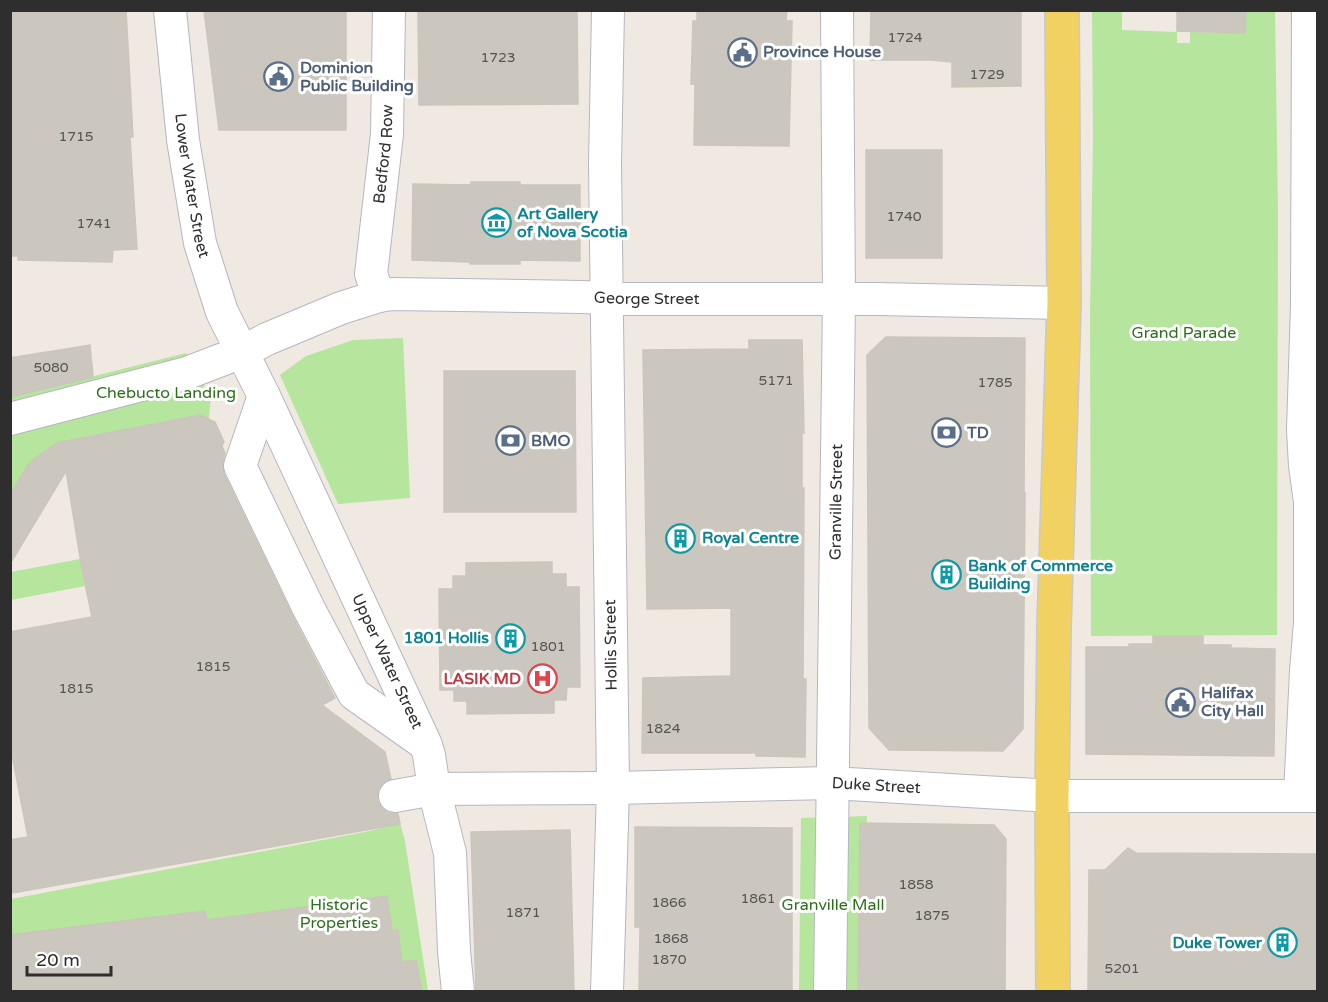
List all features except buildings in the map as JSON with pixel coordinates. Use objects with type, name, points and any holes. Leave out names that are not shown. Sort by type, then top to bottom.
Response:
[{"type":"main road","points":[[1053,992],[1054,628],[1064,303],[1062,10]]},
{"type":"street","name":"Lower Water Street","points":[[170,10],[183,140],[200,243],[222,312],[242,352]]},
{"type":"street","name":"Bedford Row","points":[[379,296],[371,274],[387,134],[389,10]]},
{"type":"street","name":"Hollis Street","points":[[607,992],[613,788],[605,164],[608,10]]},
{"type":"street","name":"Granville Street","points":[[830,992],[839,300],[837,10]]},
{"type":"street","points":[[1308,10],[1312,305],[1304,430],[1305,466],[1310,502],[1310,622],[1306,671],[1309,796]]},
{"type":"street","name":"George Street","points":[[242,352],[277,334],[341,308],[392,294],[1064,303]]},
{"type":"street","name":"Upper Water Street","points":[[242,352],[426,745],[450,853],[458,992]]},
{"type":"street","points":[[10,419],[187,373],[242,352]]},
{"type":"street","points":[[264,396],[240,466],[309,609],[354,694],[426,745]]},
{"type":"street","name":"Duke Street","points":[[395,796],[434,789],[832,783],[1052,796],[1309,796]]},
{"type":"green space","name":"Grand Parade","points":[[1092,11],[1122,11],[1122,30],[1177,32],[1177,43],[1190,43],[1190,32],[1245,33],[1246,11],[1275,11],[1278,211],[1277,635],[1091,636]]},
{"type":"green space","points":[[403,338],[410,498],[338,504],[280,375],[306,356],[353,340]]},
{"type":"green space","name":"Chebucto Landing","points":[[186,353],[211,398],[208,426],[59,448],[11,505],[11,397]]},
{"type":"green space","points":[[80,559],[85,586],[11,600],[11,572]]},
{"type":"green space","name":"Granville Mall","points":[[867,816],[866,991],[799,992],[801,818]]},
{"type":"green space","name":"Historic Properties","points":[[400,823],[405,841],[428,991],[11,992],[11,899],[370,831]]},
{"type":"place","name":"Province House","points":[[742,52]]},
{"type":"place","name":"Dominion Public Building","points":[[279,77]]},
{"type":"place","name":"Art Gallery of Nova Scotia","points":[[496,223]]},
{"type":"place","name":"TD","points":[[946,433]]},
{"type":"place","name":"BMO","points":[[510,441]]},
{"type":"place","name":"Royal Centre","points":[[681,538]]},
{"type":"place","name":"Bank of Commerce Building","points":[[947,575]]},
{"type":"place","name":"1801 Hollis","points":[[510,638]]},
{"type":"place","name":"LASIK MD","points":[[542,679]]},
{"type":"place","name":"Halifax City Hall","points":[[1180,702]]},
{"type":"place","name":"Duke Tower","points":[[1283,943]]}]
